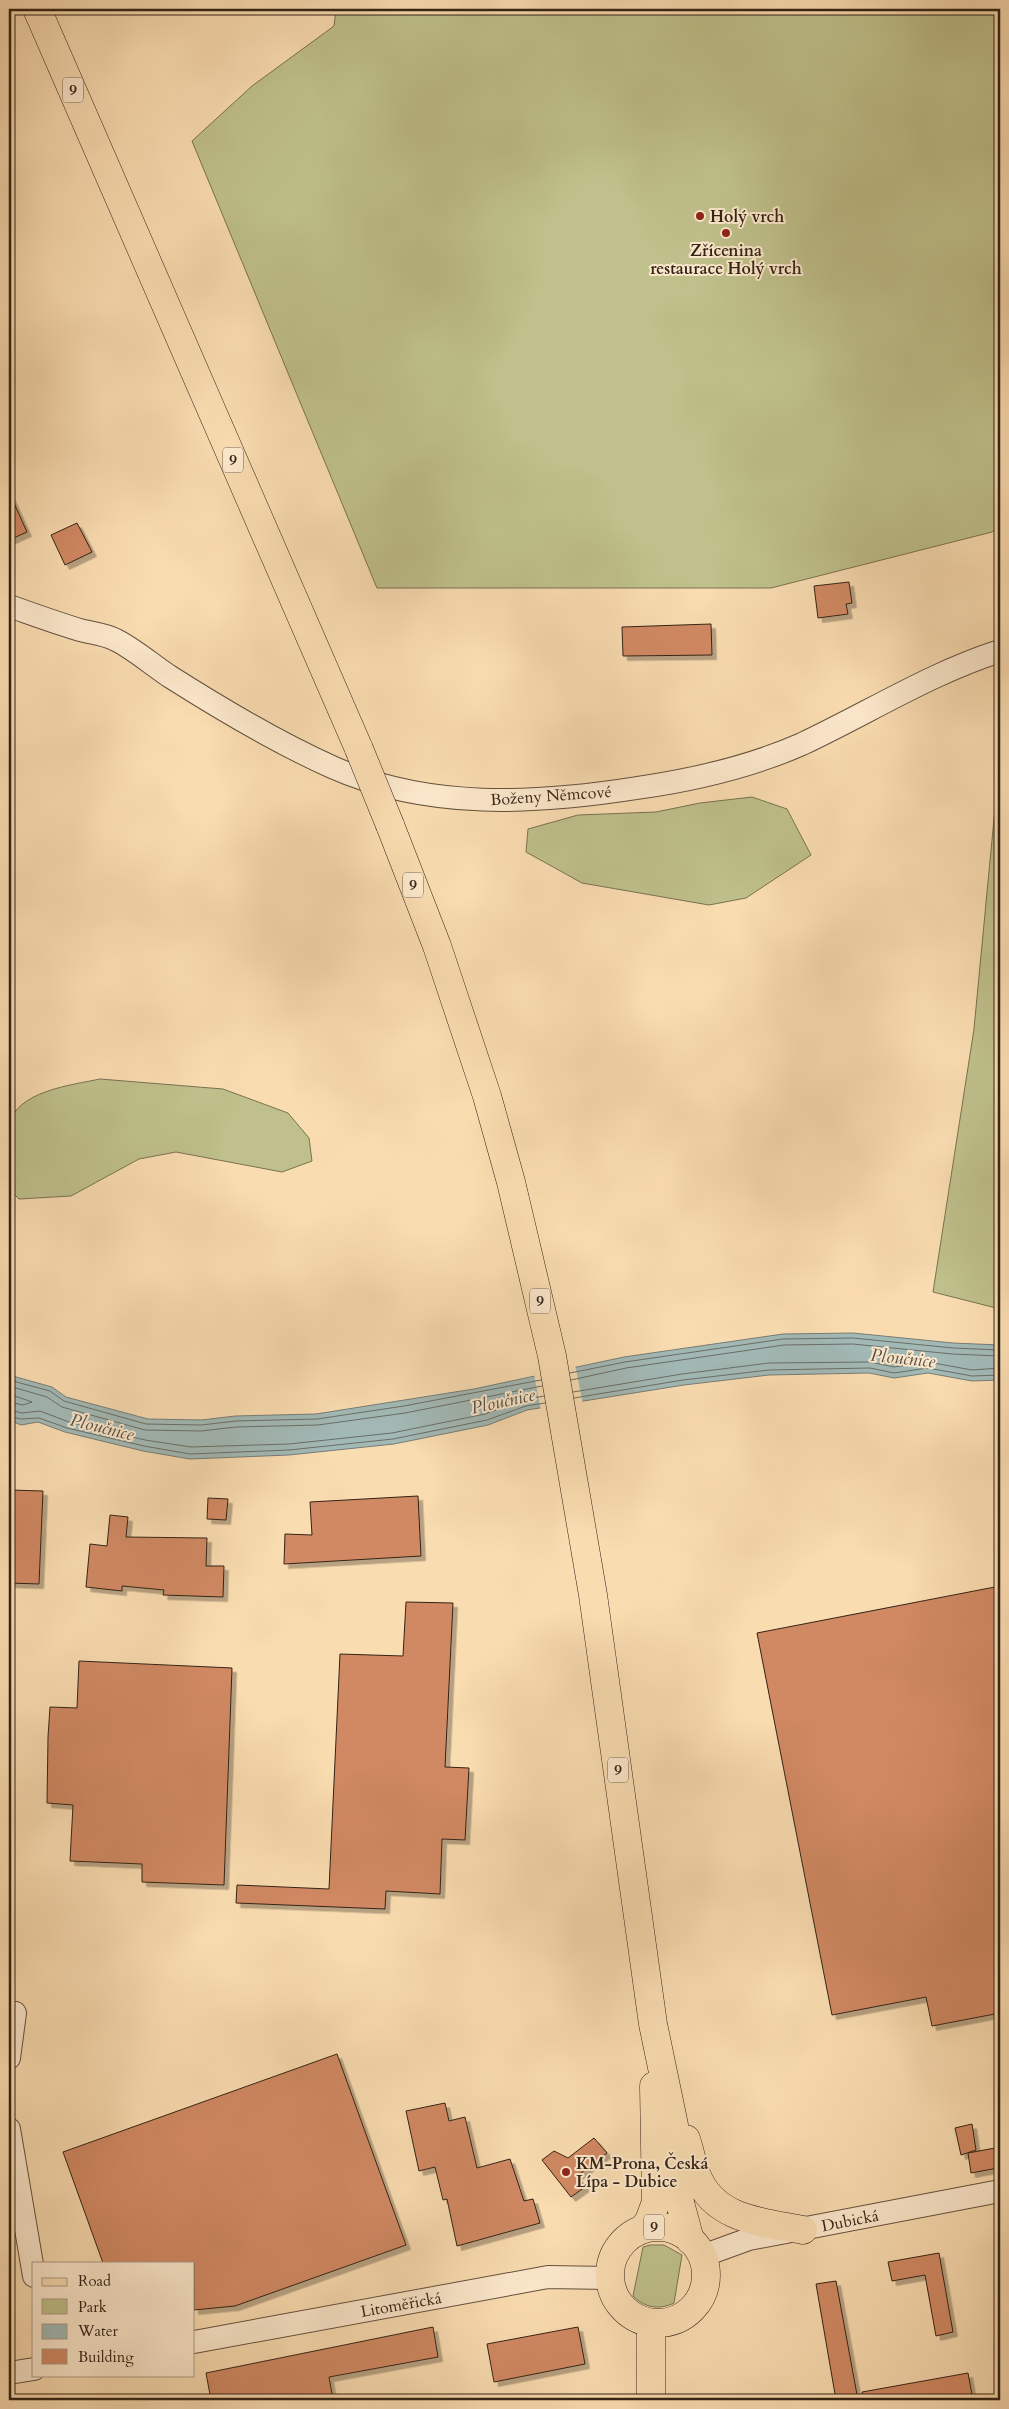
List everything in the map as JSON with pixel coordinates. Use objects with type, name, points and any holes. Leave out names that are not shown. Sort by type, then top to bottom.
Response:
[{"type":"main road","name":"9","points":[[37,9],[359,748],[437,946],[475,1058],[511,1182],[552,1356],[593,1595],[653,2024],[674,2125],[679,2199],[706,2276],[702,2296],[681,2318],[671,2322],[650,2323]]},
{"type":"main road","name":"9","points":[[643,2229],[654,2211],[657,2192],[653,2024]]},
{"type":"main road","points":[[653,2024],[695,2169],[706,2192],[717,2204],[742,2218],[802,2230]]},
{"type":"main road","name":"9","points":[[609,2278],[611,2262],[618,2248],[633,2234],[643,2229],[663,2227],[672,2229],[696,2248]]},
{"type":"main road","points":[[609,2278],[615,2299],[622,2308],[630,2315],[650,2323],[651,2400]]},
{"type":"street","name":"Boženy Němcové","points":[[9,606],[82,631],[114,638],[170,677],[222,708],[283,743],[334,768],[396,789],[436,796],[491,801],[588,796],[679,782],[745,765],[800,744],[929,680],[1000,651]]},
{"type":"street","points":[[9,2058],[15,2013]]},
{"type":"street","points":[[9,2129],[32,2264]]},
{"type":"street","name":"Dubická","points":[[696,2248],[749,2240],[1000,2191]]},
{"type":"street","name":"Litoměřická","points":[[195,2342],[548,2277],[609,2278]]},
{"type":"street","points":[[9,2373],[32,2369]]},
{"type":"green space","points":[[336,9],[1000,9],[1000,526],[992,532],[771,588],[377,588],[192,141],[252,86],[334,26]]},
{"type":"green space","points":[[1000,756],[1000,1309],[933,1292],[974,1029]]},
{"type":"green space","points":[[752,797],[787,809],[811,855],[746,898],[709,905],[582,883],[526,852],[528,829],[578,815],[656,812],[700,803]]},
{"type":"green space","points":[[100,1079],[223,1089],[288,1113],[309,1138],[312,1161],[282,1172],[176,1152],[139,1159],[71,1196],[19,1199],[9,1189],[7,1141],[13,1114],[33,1097],[60,1087]]},
{"type":"green space","points":[[664,2245],[682,2255],[674,2303],[663,2307],[652,2307],[642,2303],[633,2296],[643,2247]]},
{"type":"water","name":"Ploučnice","points":[[853,1333],[953,1343],[1000,1345],[1000,1380],[972,1381],[928,1373],[894,1378],[869,1373],[769,1375],[684,1385],[527,1410],[488,1425],[394,1444],[289,1455],[190,1459],[143,1451],[65,1432],[38,1422],[21,1425],[9,1420],[9,1375],[52,1387],[66,1397],[148,1419],[202,1420],[235,1416],[316,1414],[474,1389],[624,1357],[783,1334]]},
{"type":"pier","points":[[575,1365],[583,1404],[541,1411],[534,1374]]},
{"type":"building","points":[[9,492],[27,532],[9,540]]},
{"type":"building","points":[[77,523],[92,552],[65,565],[51,535]]},
{"type":"building","points":[[849,582],[852,603],[846,604],[848,614],[818,618],[814,586]]},
{"type":"building","points":[[711,624],[712,655],[623,656],[622,627]]},
{"type":"building","points":[[9,1490],[43,1491],[39,1584],[9,1583]]},
{"type":"building","points":[[418,1496],[421,1556],[284,1564],[285,1534],[312,1535],[310,1502]]},
{"type":"building","points":[[208,1498],[228,1499],[226,1520],[207,1519]]},
{"type":"building","points":[[110,1515],[128,1517],[126,1537],[207,1538],[206,1566],[224,1566],[223,1597],[163,1595],[164,1590],[122,1586],[122,1591],[86,1587],[90,1544],[107,1546]]},
{"type":"building","points":[[1000,1586],[1000,2013],[932,2026],[926,1997],[832,2015],[757,1633]]},
{"type":"building","points":[[406,1602],[453,1603],[445,1767],[469,1768],[465,1840],[442,1839],[440,1894],[386,1891],[385,1909],[236,1903],[237,1885],[329,1889],[340,1654],[403,1656]]},
{"type":"building","points":[[79,1661],[232,1668],[224,1885],[142,1882],[142,1864],[70,1861],[73,1805],[47,1803],[48,1737],[50,1707],[77,1708]]},
{"type":"building","points":[[337,2054],[406,2245],[235,2306],[195,2310],[195,2262],[103,2262],[63,2152]]},
{"type":"building","points":[[445,2103],[449,2121],[465,2117],[477,2168],[510,2159],[524,2201],[533,2199],[540,2223],[457,2246],[447,2199],[443,2200],[435,2167],[419,2171],[406,2111]]},
{"type":"building","points":[[972,2124],[976,2150],[961,2155],[955,2128]]},
{"type":"building","points":[[594,2138],[607,2153],[577,2176],[585,2187],[571,2197],[542,2160],[554,2151],[568,2158]]},
{"type":"building","points":[[995,2148],[998,2168],[971,2173],[968,2153]]},
{"type":"building","points":[[939,2253],[953,2332],[936,2336],[925,2275],[892,2281],[888,2262]]},
{"type":"building","points":[[836,2281],[858,2400],[836,2400],[816,2284]]},
{"type":"building","points":[[433,2327],[438,2357],[329,2377],[333,2400],[211,2400],[206,2373]]},
{"type":"building","points":[[578,2327],[585,2364],[494,2382],[487,2344]]},
{"type":"building","points":[[968,2373],[973,2400],[863,2400],[862,2392]]},
{"type":"place","name":"Holý vrch","points":[[700,216]]},
{"type":"place","name":"Zřícenina restaurace Holý vrch","points":[[726,233]]},
{"type":"place","name":"KM-Prona, Česká Lípa - Dubice","points":[[566,2172]]}]
